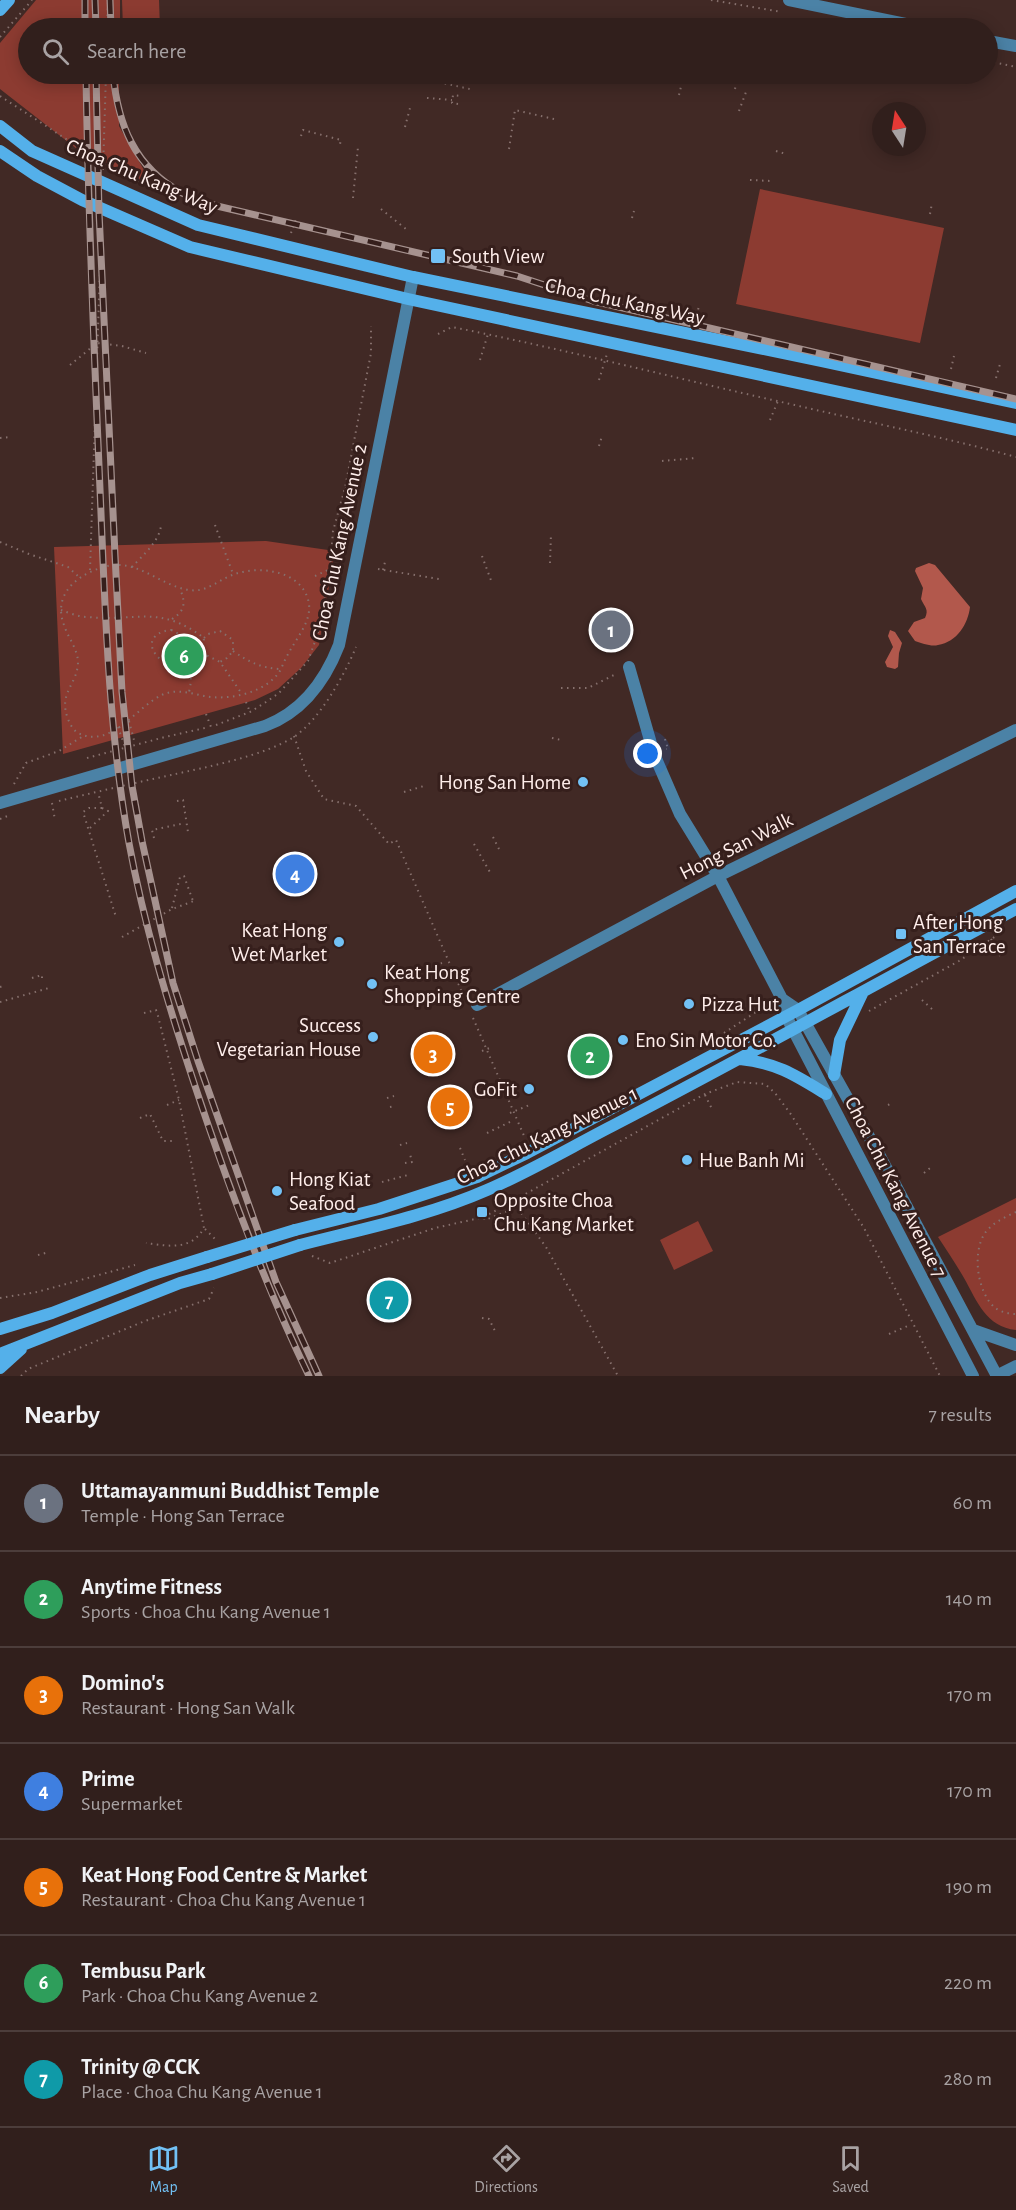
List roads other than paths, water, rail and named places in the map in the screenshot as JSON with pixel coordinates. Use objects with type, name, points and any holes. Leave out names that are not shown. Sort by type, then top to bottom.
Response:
[{"type":"street","points":[[0,10],[9,0]]},
{"type":"street","points":[[789,0],[876,18]]},
{"type":"street","points":[[998,43],[1016,46]]},
{"type":"street","name":"Choa Chu Kang Way","points":[[0,126],[32,151],[198,225],[413,277],[1016,403]]},
{"type":"street","name":"Choa Chu Kang Way","points":[[0,151],[37,176],[82,200],[190,247],[408,299],[1016,430]]},
{"type":"street","name":"Choa Chu Kang Avenue 2","points":[[2,802],[265,726],[284,718],[298,707],[319,684],[339,645],[413,277]]},
{"type":"street","points":[[629,667],[654,754],[680,814],[718,876],[782,999],[798,1010]]},
{"type":"street","name":"Hong San Walk","points":[[472,1009],[718,876],[1016,730]]},
{"type":"street","name":"Choa Chu Kang Avenue 1","points":[[0,1329],[150,1275],[295,1230],[379,1209],[477,1177],[798,1010],[1016,891]]},
{"type":"street","name":"Choa Chu Kang Avenue 1","points":[[0,1354],[180,1283],[213,1280],[300,1245],[419,1214],[485,1191],[534,1168],[740,1059],[1016,909]]},
{"type":"street","points":[[834,1075],[840,1040],[862,993]]},
{"type":"street","name":"Choa Chu Kang Avenue 7","points":[[782,999],[786,1016],[973,1376]]},
{"type":"street","name":"Choa Chu Kang Avenue 7","points":[[798,1010],[881,1158],[997,1376]]},
{"type":"street","points":[[740,1059],[762,1061],[783,1068],[826,1094]]},
{"type":"street","points":[[52,1312],[61,1324],[74,1324]]},
{"type":"street","points":[[947,1326],[966,1317]]},
{"type":"street","points":[[973,1330],[1016,1345]]},
{"type":"street","points":[[0,1368],[28,1342]]},
{"type":"street","points":[[997,1376],[1016,1366]]},
{"type":"railway","points":[[85,0],[85,18]]},
{"type":"railway","points":[[95,0],[96,18]]},
{"type":"railway","points":[[110,0],[111,18]]},
{"type":"railway","points":[[86,84],[106,622],[116,755],[129,843],[157,964],[207,1120],[261,1268],[309,1376]]},
{"type":"railway","points":[[96,84],[99,212],[115,555],[122,692],[132,786],[173,983],[276,1282],[319,1376]]},
{"type":"railway","points":[[114,84],[124,127],[140,157],[165,182],[199,200],[517,276],[593,301],[1016,399]]},
{"type":"place","name":"South View","points":[[438,256]]},
{"type":"place","name":"Uttamayanmuni Buddhist Temple","points":[[611,630]]},
{"type":"place","name":"Tembusu Park","points":[[184,656]]},
{"type":"place","name":"Hong San Home","points":[[583,782]]},
{"type":"place","name":"Prime","points":[[295,874]]},
{"type":"place","name":"After Hong San Terrace","points":[[901,934]]},
{"type":"place","name":"Keat Hong Wet Market","points":[[339,942]]},
{"type":"place","name":"Keat Hong Shopping Centre","points":[[372,984]]},
{"type":"place","name":"Pizza Hut","points":[[689,1004]]},
{"type":"place","name":"Success Vegetarian House","points":[[373,1037]]},
{"type":"place","name":"Eno Sin Motor Co.","points":[[623,1040]]},
{"type":"place","name":"Domino's","points":[[433,1054]]},
{"type":"place","name":"Anytime Fitness","points":[[590,1056]]},
{"type":"place","name":"GoFit","points":[[529,1089]]},
{"type":"place","name":"Keat Hong Food Centre & Market","points":[[450,1107]]},
{"type":"place","name":"Hue Banh Mi","points":[[687,1160]]},
{"type":"place","name":"Hong Kiat Seafood","points":[[277,1191]]},
{"type":"place","name":"Opposite Choa Chu Kang Market","points":[[482,1212]]},
{"type":"place","name":"Trinity @ CCK","points":[[389,1300]]}]
